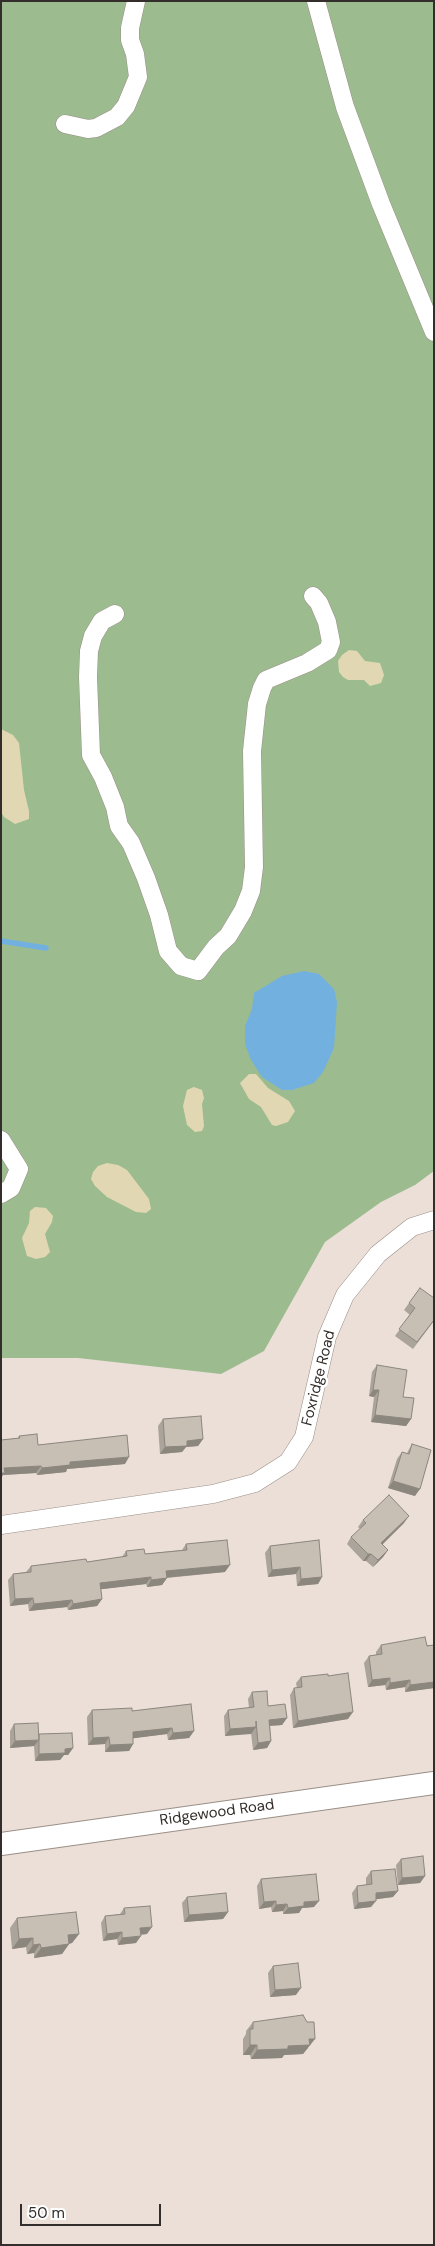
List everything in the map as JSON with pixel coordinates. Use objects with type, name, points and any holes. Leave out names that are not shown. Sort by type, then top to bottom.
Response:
[{"type":"main road","name":"Ridgewood Road","points":[[1,1844],[434,1782]]},
{"type":"street","points":[[65,124],[88,129],[96,128],[117,116],[126,106],[138,77],[135,54],[130,40],[130,28],[136,1]]},
{"type":"street","points":[[316,1],[346,107],[381,204],[434,332]]},
{"type":"street","points":[[115,614],[102,621],[93,636],[89,651],[91,755],[103,777],[115,807],[119,826],[131,844],[146,878],[159,915],[168,951],[181,966],[198,971],[216,947],[228,936],[243,911],[251,891],[254,867],[252,751],[255,713],[262,688],[266,680],[313,660],[328,650],[331,642],[327,622],[319,603],[313,596]]},
{"type":"street","points":[[1,1140],[19,1169],[11,1188],[1,1194]]},
{"type":"street","name":"Foxridge Road","points":[[1,1526],[214,1494],[255,1483],[288,1462],[304,1438],[327,1337],[345,1295],[378,1254],[412,1227],[434,1220]]},
{"type":"green space","points":[[1,1],[434,1],[434,1171],[415,1185],[381,1202],[325,1242],[264,1351],[221,1374],[78,1358],[1,1358]]},
{"type":"sand","points":[[349,650],[357,651],[365,661],[380,663],[384,675],[381,683],[370,686],[364,680],[348,680],[343,677],[339,672],[338,661]]},
{"type":"sand","points":[[1,729],[13,735],[19,743],[29,819],[15,824],[4,817],[1,812]]},
{"type":"sand","points":[[249,1074],[256,1074],[268,1088],[289,1101],[295,1111],[288,1122],[276,1126],[272,1125],[261,1107],[249,1099],[240,1083]]},
{"type":"sand","points":[[194,1087],[202,1090],[204,1098],[202,1104],[204,1126],[202,1131],[195,1132],[187,1125],[183,1106],[187,1090]]},
{"type":"sand","points":[[107,1163],[118,1165],[127,1170],[149,1199],[151,1209],[146,1213],[136,1212],[107,1197],[95,1186],[91,1179],[93,1172],[98,1166]]},
{"type":"sand","points":[[35,1207],[46,1208],[53,1216],[52,1222],[45,1234],[50,1252],[45,1257],[36,1259],[27,1256],[22,1238],[29,1223],[30,1211]]},
{"type":"water","points":[[304,971],[319,974],[334,989],[337,1002],[334,1048],[323,1072],[314,1083],[292,1090],[282,1090],[262,1077],[251,1060],[245,1044],[245,1026],[252,1009],[254,993],[282,976]]},
{"type":"building","points":[[420,1288],[434,1298],[434,1320],[417,1342],[399,1329],[415,1308],[409,1303]]},
{"type":"building","points":[[377,1365],[407,1370],[403,1397],[414,1398],[411,1419],[375,1415],[379,1390],[373,1390]]},
{"type":"building","points":[[201,1416],[203,1439],[187,1441],[187,1446],[165,1447],[163,1419]]},
{"type":"building","points":[[37,1434],[38,1445],[127,1435],[129,1457],[70,1462],[70,1465],[42,1468],[41,1466],[4,1468],[5,1473],[1,1473],[1,1440]]},
{"type":"building","points":[[412,1444],[431,1450],[420,1489],[393,1481],[402,1452],[409,1454]]},
{"type":"building","points":[[389,1495],[409,1516],[381,1543],[388,1550],[378,1560],[371,1554],[368,1554],[351,1537],[366,1523],[363,1520]]},
{"type":"building","points":[[227,1540],[230,1565],[166,1571],[167,1578],[151,1580],[151,1577],[100,1583],[102,1599],[73,1604],[72,1600],[34,1604],[33,1598],[15,1599],[13,1574],[31,1572],[31,1566],[86,1559],[87,1562],[127,1556],[126,1551],[144,1549],[145,1554],[187,1550],[186,1544]]},
{"type":"building","points":[[319,1540],[322,1577],[301,1579],[300,1567],[272,1570],[270,1546]]},
{"type":"building","points":[[425,1637],[427,1646],[434,1645],[434,1682],[410,1685],[410,1680],[390,1683],[390,1678],[372,1680],[369,1656],[382,1654],[381,1645]]},
{"type":"building","points":[[348,1673],[353,1712],[298,1721],[294,1688],[302,1687],[301,1677]]},
{"type":"building","points":[[267,1691],[268,1706],[285,1704],[287,1718],[269,1720],[271,1741],[258,1743],[256,1721],[256,1727],[230,1729],[228,1710],[254,1707],[252,1692]]},
{"type":"building","points":[[191,1704],[194,1731],[173,1733],[172,1728],[133,1732],[133,1744],[110,1745],[109,1737],[93,1738],[92,1710],[132,1708],[132,1711]]},
{"type":"building","points":[[38,1723],[39,1740],[15,1741],[14,1724]]},
{"type":"building","points":[[72,1733],[73,1748],[65,1749],[65,1753],[39,1754],[39,1734]]},
{"type":"building","points":[[423,1856],[425,1876],[402,1878],[401,1859]]},
{"type":"building","points":[[395,1869],[398,1891],[376,1893],[376,1901],[358,1903],[357,1886],[372,1884],[371,1871]]},
{"type":"building","points":[[316,1874],[319,1901],[304,1902],[304,1906],[288,1908],[287,1904],[276,1905],[276,1901],[264,1902],[261,1879]]},
{"type":"building","points":[[226,1893],[228,1912],[189,1915],[187,1897]]},
{"type":"building","points":[[150,1906],[152,1927],[140,1928],[141,1936],[122,1938],[122,1932],[107,1934],[105,1916],[125,1914],[124,1908]]},
{"type":"building","points":[[76,1912],[79,1934],[68,1935],[69,1944],[41,1948],[40,1944],[33,1945],[33,1938],[19,1939],[17,1918]]},
{"type":"building","points":[[298,1963],[301,1988],[275,1990],[273,1966]]},
{"type":"building","points":[[303,2015],[307,2022],[314,2022],[315,2039],[309,2039],[310,2045],[288,2046],[288,2049],[257,2050],[257,2045],[250,2045],[250,2029],[253,2029],[253,2022]]},
{"type":"waterway","points":[[1,941],[46,948]]}]
